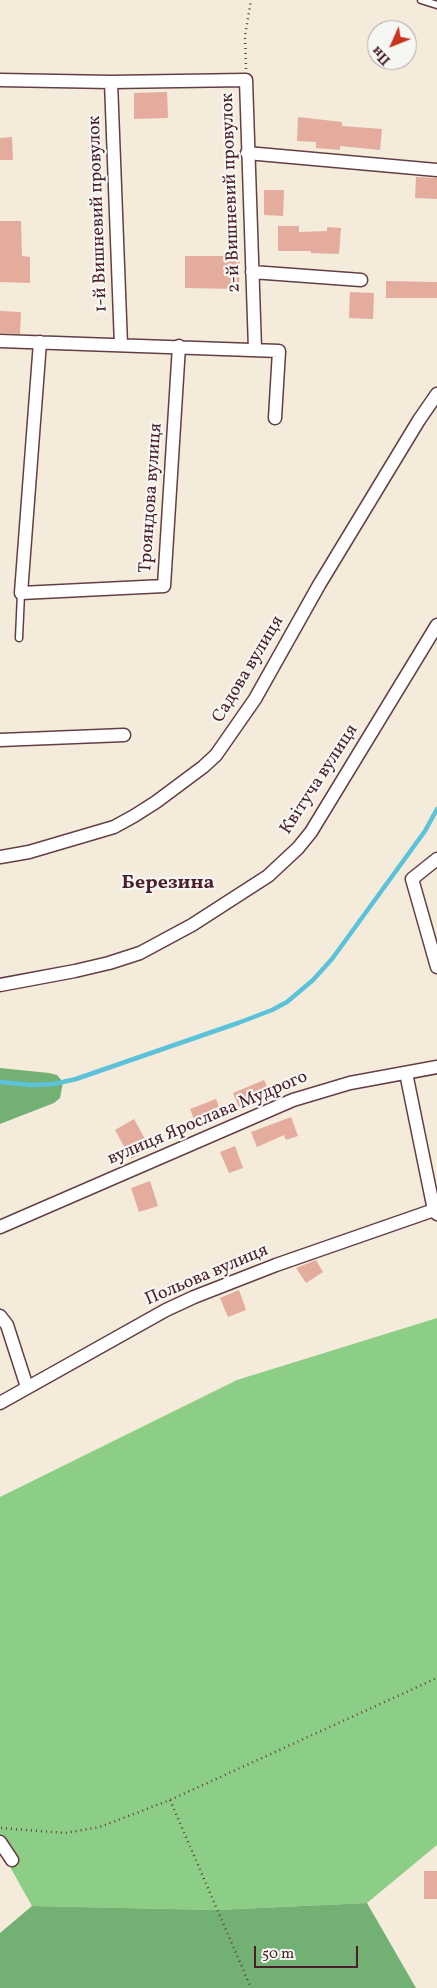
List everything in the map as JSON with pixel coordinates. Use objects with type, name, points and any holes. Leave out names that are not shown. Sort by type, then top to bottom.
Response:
[{"type":"street","name":"2-й Вишневий провулок","points":[[0,80],[111,82],[246,80],[254,349]]},
{"type":"street","name":"1-й Вишневий провулок","points":[[111,82],[121,344]]},
{"type":"street","points":[[247,153],[437,170]]},
{"type":"street","points":[[252,272],[361,280]]},
{"type":"street","points":[[0,341],[279,351],[275,418]]},
{"type":"street","points":[[20,593],[40,342]]},
{"type":"street","name":"Трояндова вулиця","points":[[20,593],[164,586],[179,346]]},
{"type":"street","name":"Садова вулиця","points":[[0,857],[29,852],[114,826],[156,802],[216,755],[254,699],[319,585],[419,420],[437,394]]},
{"type":"street","name":"Квітуча вулиця","points":[[0,985],[75,971],[140,953],[192,925],[268,876],[298,848],[319,819],[437,625]]},
{"type":"street","points":[[0,740],[124,735]]},
{"type":"street","points":[[437,858],[412,879],[437,967]]},
{"type":"street","name":"вулиця Ярослава Мудрого","points":[[0,1227],[293,1100],[350,1083],[437,1067]]},
{"type":"street","points":[[406,1073],[436,1211]]},
{"type":"street","name":"Польова вулиця","points":[[0,1403],[194,1297],[285,1262],[436,1211]]},
{"type":"street","points":[[0,1316],[7,1325],[27,1387]]},
{"type":"street","points":[[0,1842],[12,1860]]},
{"type":"lane","points":[[420,0],[437,5]]},
{"type":"lane","points":[[19,638],[20,593]]},
{"type":"path","points":[[246,80],[245,36],[251,0]]},
{"type":"path","points":[[0,1828],[65,1833],[82,1831],[134,1815],[437,1678]]},
{"type":"path","points":[[170,1800],[251,1988]]},
{"type":"green space","points":[[0,1068],[57,1075],[63,1082],[60,1098],[54,1103],[0,1124]]},
{"type":"green space","points":[[437,1318],[437,1845],[367,1903],[216,1910],[32,1906],[0,1849],[0,1497],[237,1380]]},
{"type":"green space","points":[[367,1903],[416,1988],[0,1988],[0,1933],[32,1906],[216,1910]]},
{"type":"building","points":[[167,92],[168,118],[134,119],[134,93]]},
{"type":"building","points":[[298,117],[342,122],[342,126],[382,129],[380,150],[340,146],[340,150],[316,148],[316,142],[297,141]]},
{"type":"building","points":[[12,137],[13,160],[0,160],[0,138]]},
{"type":"building","points":[[416,177],[437,178],[437,199],[415,198]]},
{"type":"building","points":[[264,190],[284,190],[283,216],[264,215]]},
{"type":"building","points":[[0,221],[21,221],[22,256],[30,257],[30,283],[0,282]]},
{"type":"building","points":[[278,226],[299,226],[299,232],[327,231],[327,227],[341,228],[339,254],[311,253],[311,251],[278,251]]},
{"type":"building","points":[[185,256],[240,256],[239,289],[185,288]]},
{"type":"building","points":[[386,281],[437,282],[437,298],[386,298]]},
{"type":"building","points":[[350,292],[374,293],[373,319],[349,318]]},
{"type":"building","points":[[0,311],[21,312],[20,334],[0,333]]},
{"type":"building","points":[[264,1080],[270,1094],[239,1107],[233,1093]]},
{"type":"building","points":[[216,1099],[222,1114],[196,1124],[190,1109]]},
{"type":"building","points":[[291,1117],[298,1136],[286,1140],[284,1135],[257,1147],[251,1132]]},
{"type":"building","points":[[134,1119],[150,1148],[131,1159],[115,1130]]},
{"type":"building","points":[[235,1146],[243,1168],[229,1173],[220,1152]]},
{"type":"building","points":[[150,1181],[158,1206],[139,1212],[131,1188]]},
{"type":"building","points":[[316,1260],[323,1272],[306,1283],[296,1268]]},
{"type":"building","points":[[239,1290],[246,1310],[228,1317],[220,1298]]},
{"type":"building","points":[[424,1871],[437,1871],[437,1899],[424,1899]]},
{"type":"waterway","points":[[0,1082],[32,1085],[54,1084],[76,1079],[238,1023],[287,1002],[313,980],[332,959],[425,831],[437,809]]},
{"type":"district","name":"Березина","points":[[168,884]]}]
